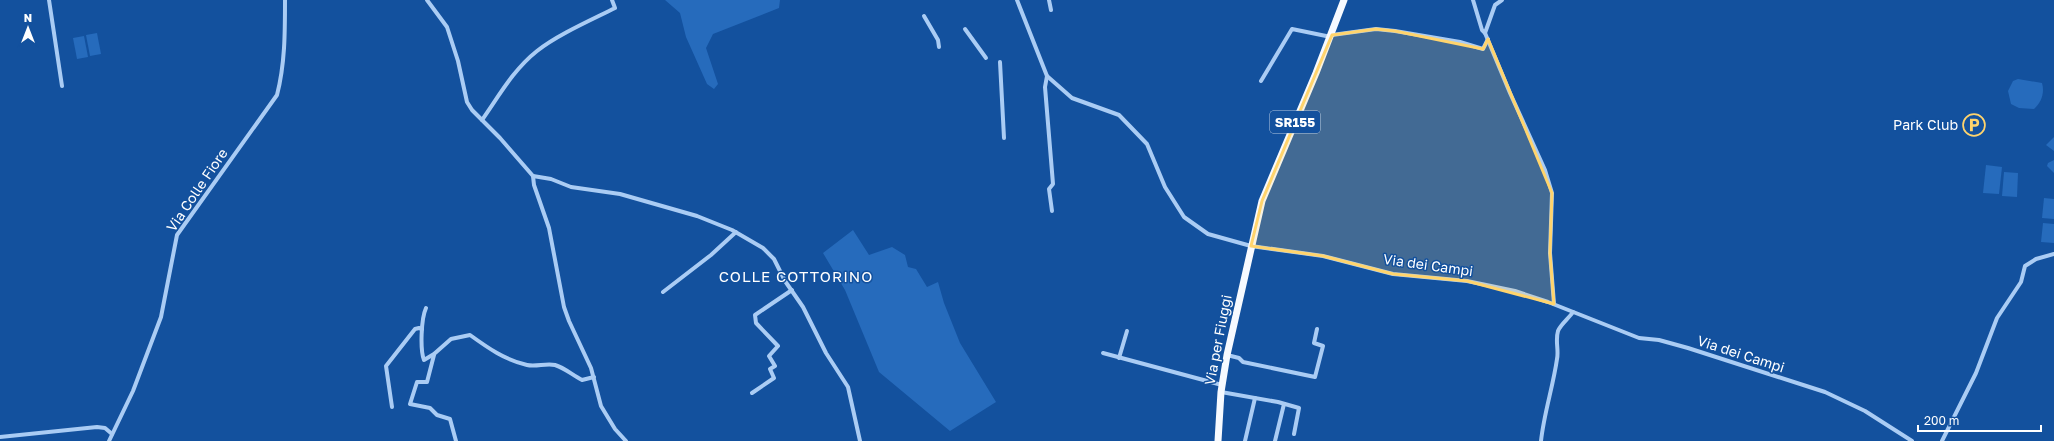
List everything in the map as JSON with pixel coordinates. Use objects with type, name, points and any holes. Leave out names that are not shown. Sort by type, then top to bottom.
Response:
[{"type":"main road","name":"SR155","points":[[1251,246],[1262,201],[1331,36],[1344,0]]},
{"type":"main road","name":"Via per Fiuggi","points":[[1218,441],[1222,389],[1227,355],[1251,246]]},
{"type":"street","points":[[49,0],[62,86]]},
{"type":"street","name":"Via Colle Fiore","points":[[109,441],[133,391],[161,317],[177,234],[277,95],[282,77],[285,54],[285,0]]},
{"type":"street","points":[[427,0],[446,28],[458,61],[467,102],[533,176],[549,228],[564,307],[594,377],[602,406],[615,429],[626,441]]},
{"type":"street","points":[[482,120],[511,77],[525,62],[538,50],[615,8],[612,0]]},
{"type":"street","name":"Via dei Campi","points":[[1017,0],[1048,76],[1072,98],[1119,115],[1147,144],[1165,188],[1184,217],[1208,234],[1251,246],[1323,256],[1393,274],[1467,281],[1514,291],[1554,304],[1639,338],[1659,340],[1688,348],[1825,392],[1866,411],[1912,441]]},
{"type":"street","points":[[1049,0],[1051,10]]},
{"type":"street","points":[[1473,0],[1482,30],[1486,33],[1510,93],[1545,170],[1552,193],[1550,253],[1554,304]]},
{"type":"street","points":[[1486,33],[1495,5],[1502,0]]},
{"type":"street","points":[[924,16],[938,40],[939,47]]},
{"type":"street","points":[[965,28],[986,58]]},
{"type":"street","points":[[1261,81],[1292,29],[1331,36],[1376,29],[1464,43],[1483,49],[1488,39]]},
{"type":"street","points":[[1000,62],[1004,138]]},
{"type":"street","points":[[1048,76],[1045,87],[1053,184],[1049,190],[1052,211]]},
{"type":"street","points":[[533,176],[551,179],[571,187],[592,191],[613,192],[630,196],[697,216],[758,243],[774,259],[848,387],[860,441]]},
{"type":"street","points":[[663,292],[711,255],[736,232]]},
{"type":"street","points":[[1942,441],[1976,373],[1997,318],[2021,282],[2025,266],[2036,259],[2054,254]]},
{"type":"street","points":[[752,393],[774,378],[770,370],[775,366],[769,356],[778,346],[756,323],[755,315],[792,290]]},
{"type":"street","points":[[426,308],[422,329],[424,360],[434,354],[451,339],[470,335],[497,354],[521,363],[528,365],[555,365],[582,380],[594,377]]},
{"type":"street","points":[[1541,441],[1545,409],[1552,386],[1558,356],[1556,341],[1558,330],[1573,312]]},
{"type":"street","points":[[392,407],[386,366],[414,329],[422,329]]},
{"type":"street","points":[[1227,355],[1240,358],[1243,362],[1315,376],[1323,346],[1314,343],[1317,329]]},
{"type":"street","points":[[1120,358],[1127,331]]},
{"type":"street","points":[[1103,353],[1222,389],[1300,408],[1294,434]]},
{"type":"street","points":[[434,354],[427,382],[417,382],[410,404],[430,408],[437,415],[450,419],[456,441]]},
{"type":"street","points":[[1245,441],[1255,398]]},
{"type":"street","points":[[1275,441],[1284,404]]},
{"type":"street","points":[[0,437],[97,427],[105,428],[112,434]]},
{"type":"highlighted area","points":[[1376,29],[1395,31],[1483,49],[1488,39],[1552,193],[1550,253],[1554,304],[1467,281],[1393,274],[1323,256],[1251,246],[1262,201],[1332,35]]},
{"type":"shaded area","points":[[665,0],[780,0],[779,8],[713,34],[706,48],[718,84],[714,89],[707,84],[686,37],[680,13]]},
{"type":"shaded area","points":[[97,33],[101,54],[90,56],[86,35]]},
{"type":"shaded area","points":[[84,36],[88,57],[77,59],[73,38]]},
{"type":"shaded area","points":[[2018,79],[2042,83],[2042,98],[2034,109],[2019,108],[2011,104],[2008,91],[2013,81]]},
{"type":"shaded area","points":[[2054,137],[2054,151],[2046,145]]},
{"type":"shaded area","points":[[2054,160],[2054,173],[2047,166],[2048,163]]},
{"type":"shaded area","points":[[1986,165],[2002,167],[1999,194],[1983,193]]},
{"type":"shaded area","points":[[2004,172],[2018,173],[2017,197],[2002,196]]},
{"type":"shaded area","points":[[2044,198],[2054,199],[2054,219],[2042,218]]},
{"type":"shaded area","points":[[2043,223],[2054,224],[2054,243],[2041,242]]},
{"type":"shaded area","points":[[853,230],[869,255],[892,247],[905,255],[908,267],[916,269],[927,287],[938,282],[944,303],[960,343],[996,402],[950,431],[879,372],[845,290],[823,253]]},
{"type":"place","name":"Park Club","points":[[1974,125]]},
{"type":"district","name":"COLLE COTTORINO","points":[[796,277]]}]
